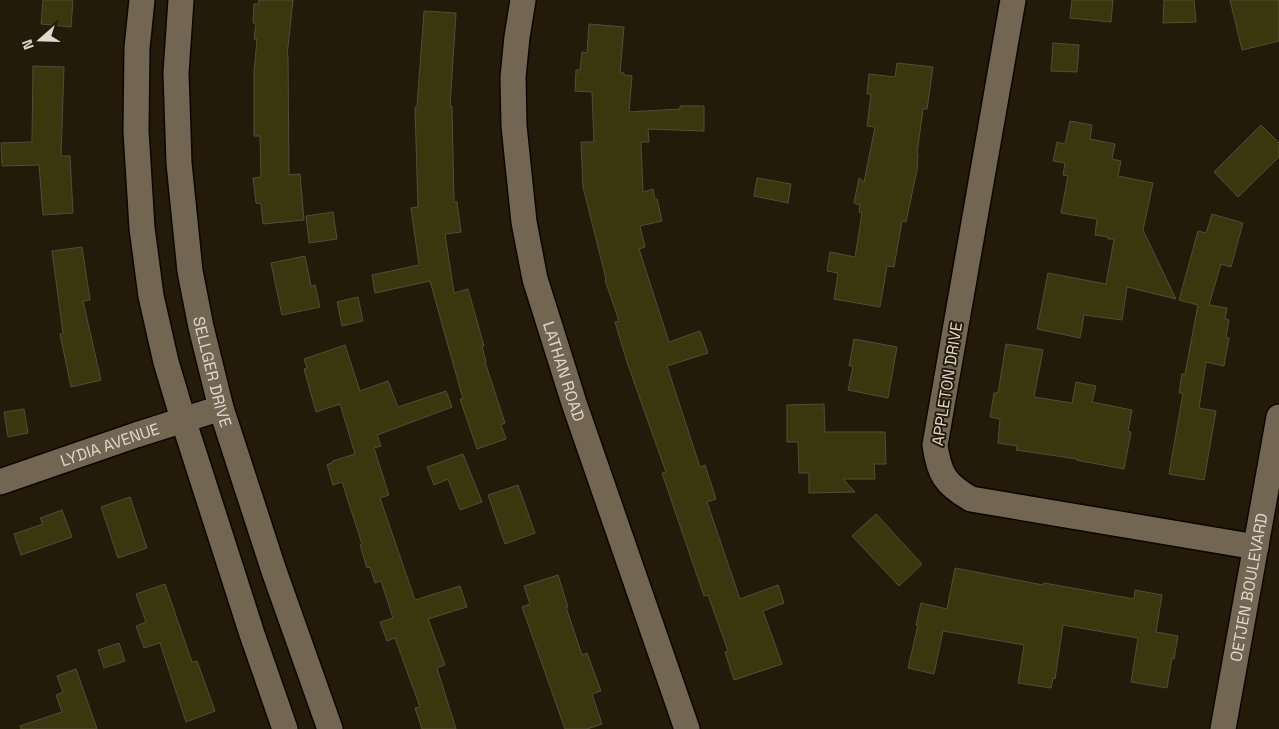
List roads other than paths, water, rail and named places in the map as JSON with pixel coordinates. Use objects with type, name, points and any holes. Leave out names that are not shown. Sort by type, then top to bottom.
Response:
[{"type":"street","points":[[142,0],[137,48],[136,132],[142,228],[151,296],[166,362],[183,420],[252,634],[285,729]]},
{"type":"street","name":"SELLGER DRIVE","points":[[180,0],[176,73],[179,163],[190,271],[200,327],[220,408],[330,729]]},
{"type":"street","name":"LATHAN ROAD","points":[[524,0],[517,37],[513,77],[514,126],[524,222],[534,279],[574,403],[687,729]]},
{"type":"street","name":"APPLETON DRIVE","points":[[1013,0],[935,445],[938,463],[946,479],[955,490],[971,499],[1256,547]]},
{"type":"street","name":"LYDIA AVENUE","points":[[0,482],[220,408]]},
{"type":"street","name":"OETJEN BOULEVARD","points":[[1224,729],[1279,417]]}]
